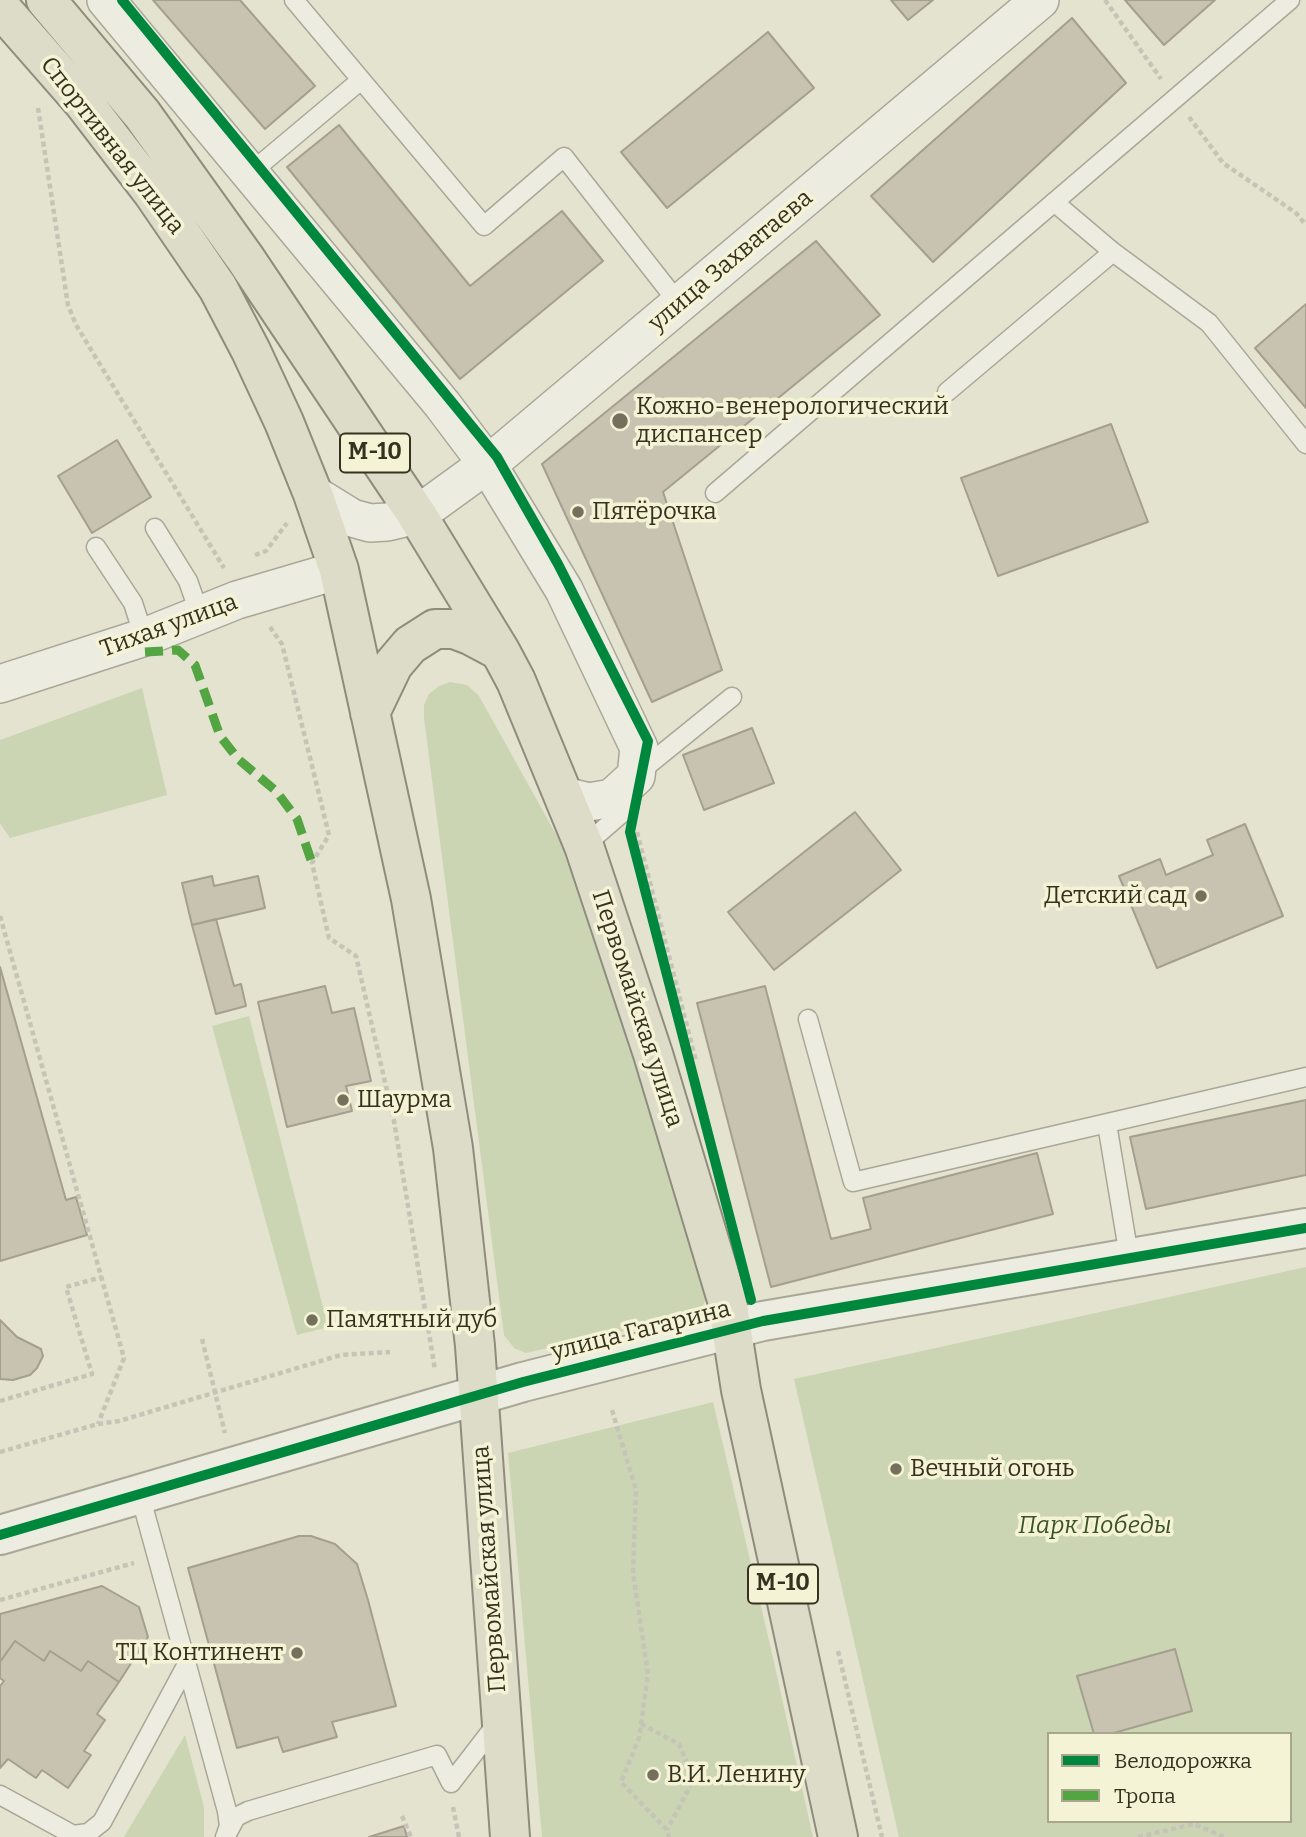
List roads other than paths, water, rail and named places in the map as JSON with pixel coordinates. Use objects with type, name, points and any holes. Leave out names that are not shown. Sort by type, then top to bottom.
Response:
[{"type":"highway","name":"Спортивная улица","points":[[46,0],[142,114],[245,258]]},
{"type":"highway","name":"Спортивная улица","points":[[0,7],[99,122],[153,193],[218,288]]},
{"type":"highway","name":"Первомайская улица","points":[[245,258],[417,515],[500,651],[516,681],[584,846],[653,1054],[727,1300],[741,1390],[838,1837]]},
{"type":"highway","name":"Первомайская улица","points":[[218,288],[284,422],[339,569],[411,899],[451,1135],[475,1346],[510,1837]]},
{"type":"highway","points":[[370,713],[393,665],[410,645],[435,629],[454,629],[500,651]]},
{"type":"street","points":[[107,0],[443,404],[488,465],[564,590],[634,736],[639,748],[640,772],[612,798],[589,802],[564,796]]},
{"type":"street","name":"улица Захватаева","points":[[417,515],[488,465],[1040,0]]},
{"type":"street","points":[[313,494],[352,518],[370,523],[417,515]]},
{"type":"street","name":"Тихая улица","points":[[0,684],[144,637],[237,600],[339,569]]},
{"type":"street","name":"улица Гагарина","points":[[0,1535],[577,1367],[763,1321],[1129,1256],[1306,1228]]},
{"type":"lane","points":[[294,0],[484,226],[564,157],[680,305]]},
{"type":"lane","points":[[715,493],[1290,0]]},
{"type":"lane","points":[[249,174],[361,80]]},
{"type":"lane","points":[[1054,202],[1113,253],[1209,323],[1306,444]]},
{"type":"lane","points":[[947,392],[1113,253]]},
{"type":"lane","points":[[155,528],[188,581],[200,615]]},
{"type":"lane","points":[[96,547],[133,603],[144,637]]},
{"type":"lane","points":[[584,846],[629,807],[640,772],[732,697]]},
{"type":"lane","points":[[808,1019],[853,1182],[1306,1077]]},
{"type":"lane","points":[[1107,1124],[1129,1256]]},
{"type":"lane","points":[[140,1496],[228,1811],[229,1826],[226,1837]]},
{"type":"lane","points":[[0,1795],[73,1835],[88,1833],[102,1822],[186,1666]]},
{"type":"lane","points":[[226,1837],[236,1817],[248,1811],[436,1755],[452,1783],[500,1719]]},
{"type":"place","name":"Кожно-венерологический диспансер","points":[[620,421]]},
{"type":"place","name":"Пятёрочка","points":[[578,512]]},
{"type":"place","name":"Детский сад","points":[[1201,896]]},
{"type":"place","name":"Шаурма","points":[[343,1100]]},
{"type":"place","name":"Памятный дуб","points":[[312,1320]]},
{"type":"place","name":"Вечный огонь","points":[[896,1469]]},
{"type":"place","name":"ТЦ Континент","points":[[297,1653]]},
{"type":"place","name":"В.И. Ленину","points":[[653,1775]]},
{"type":"park label","name":"Парк Победы","points":[[1095,1526]]}]
